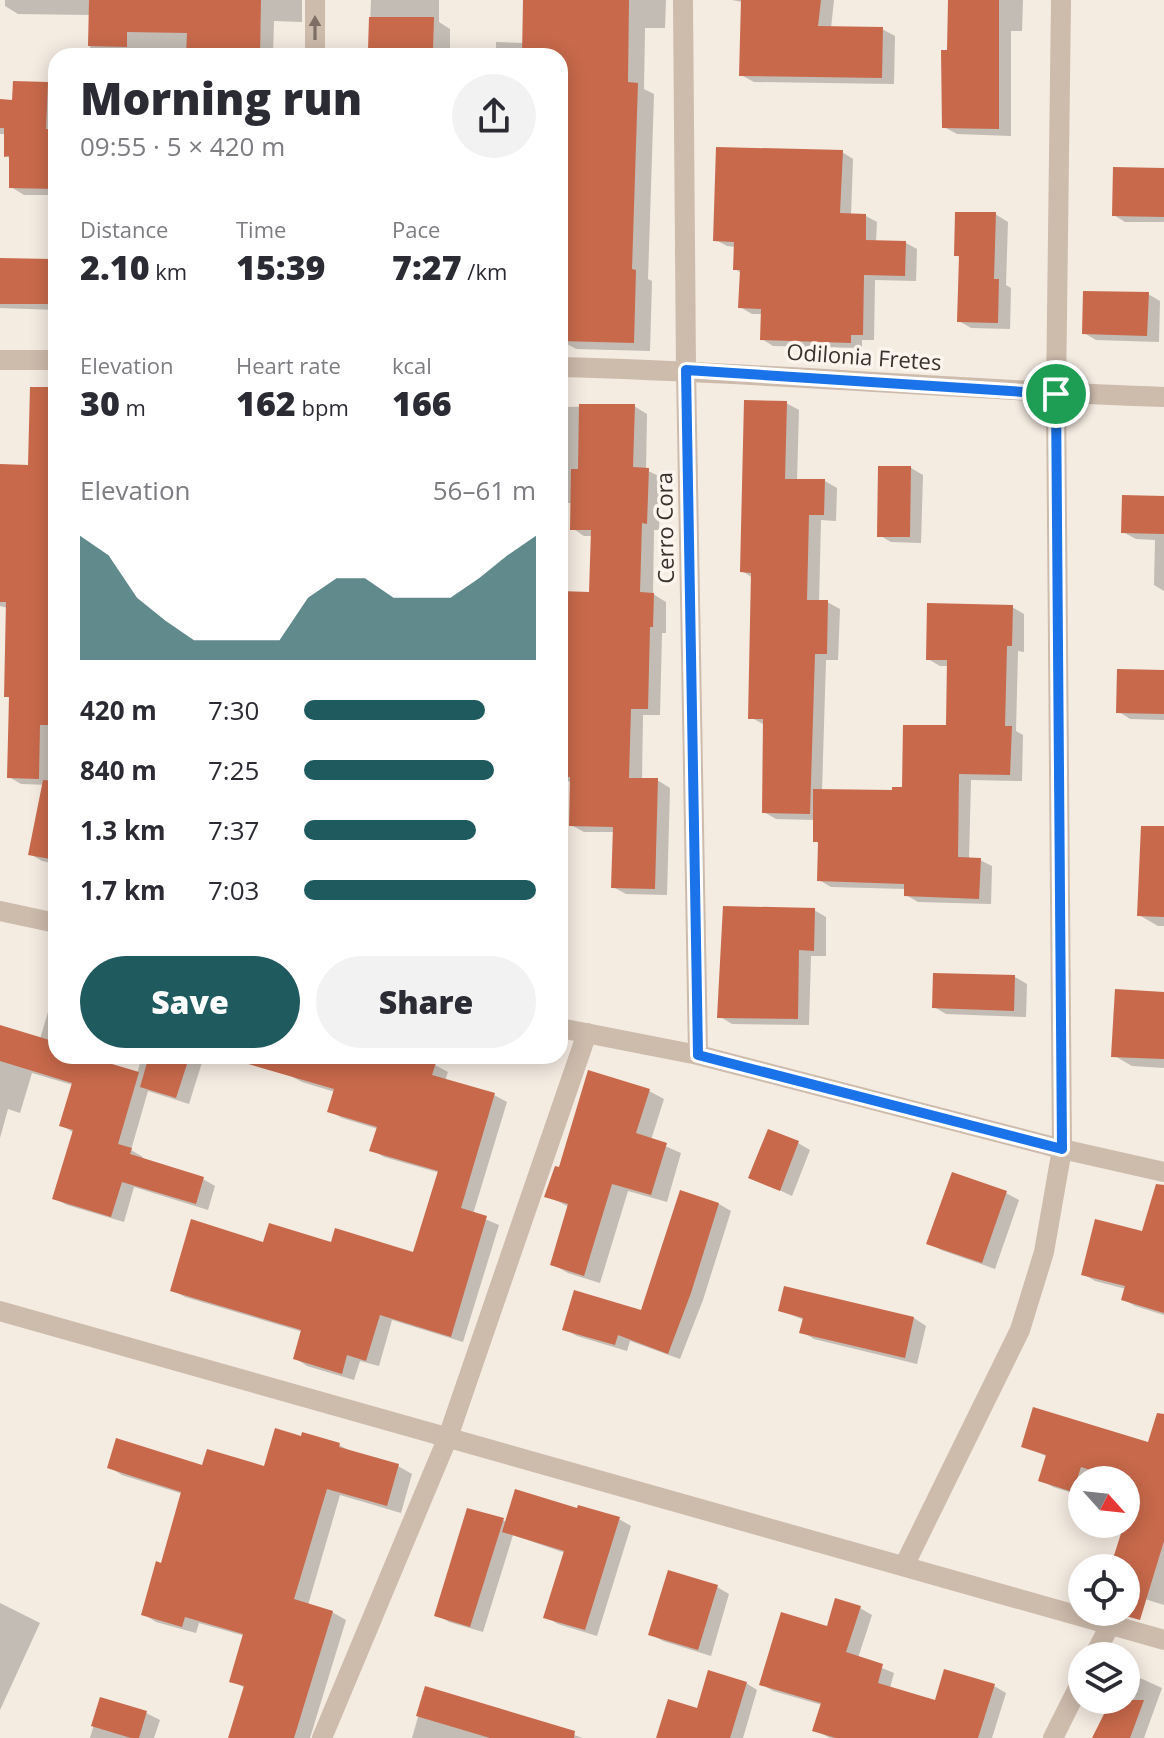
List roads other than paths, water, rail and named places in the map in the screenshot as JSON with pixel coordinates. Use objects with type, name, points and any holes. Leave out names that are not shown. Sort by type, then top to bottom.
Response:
[{"type":"street","points":[[315,0],[315,48]]},
{"type":"street","name":"Cerro Cora","points":[[683,0],[698,1055]]},
{"type":"street","points":[[904,1566],[1020,1330],[1044,1252],[1062,1149],[1056,394],[1061,0]]},
{"type":"street","points":[[0,360],[48,360]]},
{"type":"street","name":"Odilonia Fretes","points":[[568,367],[686,370],[1056,394],[1164,397]]},
{"type":"street","points":[[0,911],[48,921]]},
{"type":"street","points":[[568,1029],[698,1055],[1062,1149],[1164,1172]]},
{"type":"street","points":[[322,1738],[448,1437],[587,1033]]},
{"type":"street","points":[[0,1311],[1068,1613]]},
{"type":"street","points":[[1114,1626],[1164,1640]]},
{"type":"street","points":[[1053,1738],[1068,1708]]}]
